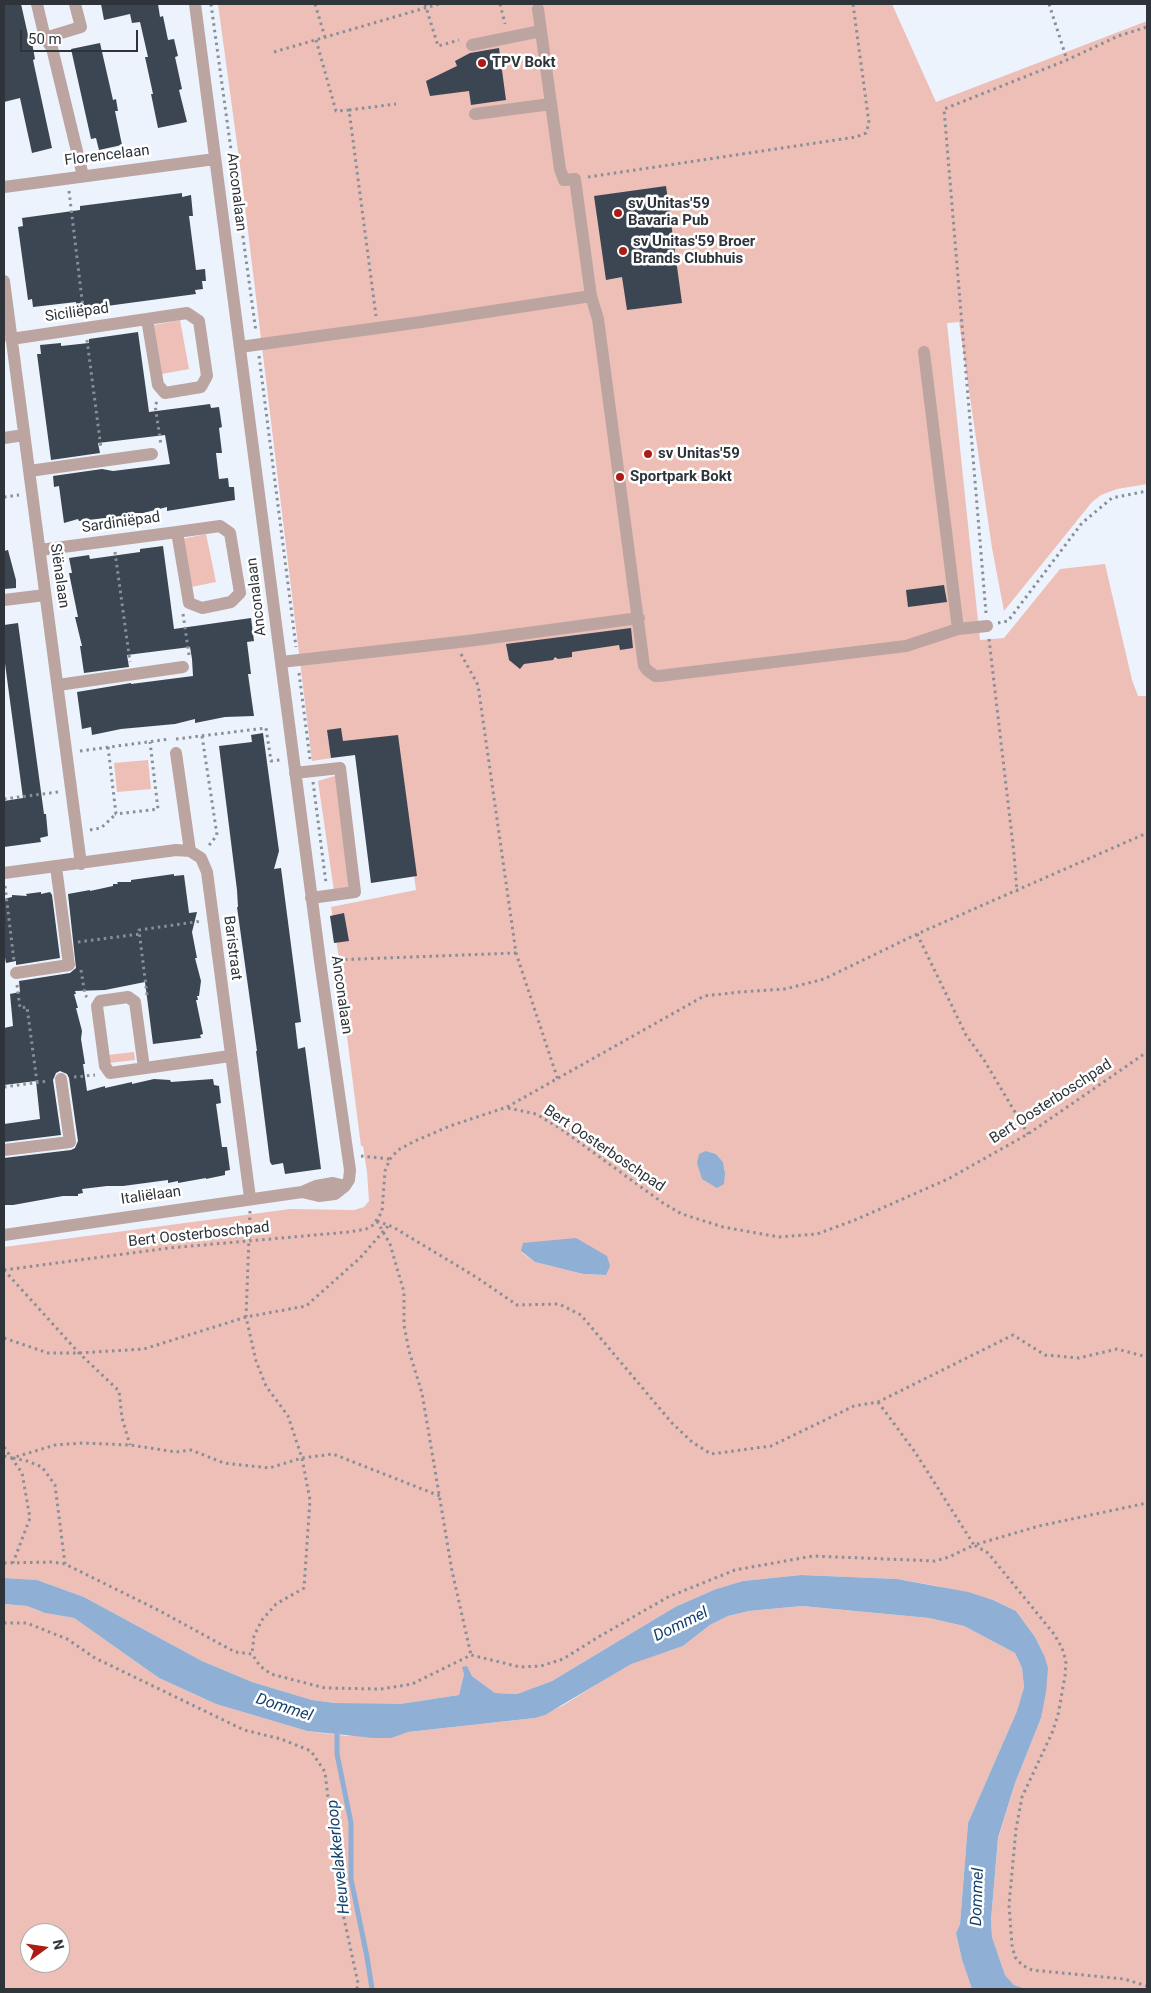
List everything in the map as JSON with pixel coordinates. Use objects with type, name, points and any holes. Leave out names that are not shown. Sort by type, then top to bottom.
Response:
[{"type":"street","points":[[37,4],[45,38],[52,48],[83,176]]},
{"type":"street","points":[[45,38],[81,27],[75,4]]},
{"type":"street","name":"Anconalaan","points":[[195,4],[293,758],[350,1170],[349,1180],[345,1186]]},
{"type":"street","points":[[538,9],[560,169],[564,180],[575,179],[591,296],[598,319],[644,666],[651,674],[659,676],[906,646],[958,629],[987,626]]},
{"type":"street","points":[[472,45],[541,31]]},
{"type":"street","points":[[475,114],[552,104]]},
{"type":"street","name":"Florencelaan","points":[[4,186],[215,159]]},
{"type":"street","name":"Siënalaan","points":[[4,281],[81,864]]},
{"type":"street","points":[[240,347],[591,296]]},
{"type":"street","name":"Siciliëpad","points":[[11,339],[187,312],[199,321],[207,376],[201,387],[165,393]]},
{"type":"street","points":[[147,319],[158,385],[165,393]]},
{"type":"street","points":[[924,352],[958,629]]},
{"type":"street","points":[[4,438],[24,435]]},
{"type":"street","points":[[29,471],[152,454]]},
{"type":"street","name":"Sardiniëpad","points":[[40,550],[220,526],[230,533],[240,593],[231,602],[202,608],[189,603],[177,532]]},
{"type":"street","points":[[4,600],[46,594]]},
{"type":"street","points":[[281,662],[454,643],[639,618]]},
{"type":"street","points":[[58,685],[183,667]]},
{"type":"street","name":"Baristraat","points":[[176,753],[195,854],[207,872],[250,1198]]},
{"type":"street","points":[[295,773],[340,768],[355,892],[312,898]]},
{"type":"street","points":[[4,873],[176,850],[195,854]]},
{"type":"street","points":[[16,973],[69,965],[56,867]]},
{"type":"street","points":[[144,1068],[135,1002],[128,997],[100,1001],[97,1006],[105,1066],[110,1073],[230,1056]]},
{"type":"street","points":[[4,1150],[70,1142],[62,1079]]},
{"type":"street","name":"Italiëlaan","points":[[4,1235],[250,1198],[302,1192],[318,1196],[335,1194],[345,1186]]},
{"type":"path","points":[[212,4],[258,344],[328,896]]},
{"type":"path","points":[[315,4],[325,37]]},
{"type":"path","points":[[274,52],[426,6],[439,4]]},
{"type":"path","points":[[575,179],[856,137],[866,133],[869,123],[853,4]]},
{"type":"path","points":[[1049,4],[1067,60]]},
{"type":"path","points":[[426,6],[438,46]]},
{"type":"path","points":[[1017,892],[987,626],[944,109],[1067,60],[1118,36],[1147,27]]},
{"type":"path","points":[[316,40],[336,111],[396,104]]},
{"type":"path","points":[[349,110],[378,328]]},
{"type":"path","points":[[152,454],[161,448],[156,405],[165,393]]},
{"type":"path","points":[[987,626],[1008,621],[1082,523],[1112,498],[1147,491]]},
{"type":"path","points":[[113,540],[132,675]]},
{"type":"path","points":[[183,667],[189,654],[182,612],[189,603]]},
{"type":"path","points":[[454,643],[478,686],[516,952],[558,1080]]},
{"type":"path","points":[[66,752],[266,728],[271,761],[293,758]]},
{"type":"path","points":[[195,854],[217,835],[202,736]]},
{"type":"path","points":[[77,832],[101,828],[116,814],[158,809],[150,742]]},
{"type":"path","points":[[108,747],[116,814]]},
{"type":"path","points":[[4,799],[72,790]]},
{"type":"path","points":[[507,1108],[704,996],[785,990],[824,979],[917,934],[1017,892],[1147,833]]},
{"type":"path","points":[[128,997],[147,995],[139,930],[212,920]]},
{"type":"path","points":[[66,943],[140,934]]},
{"type":"path","points":[[917,934],[966,1035],[984,1060],[1028,1134]]},
{"type":"path","points":[[320,961],[516,952]]},
{"type":"path","points":[[69,965],[80,964],[85,996],[97,1006]]},
{"type":"path","name":"Bert Oosterboschpad","points":[[390,1159],[398,1150],[415,1140],[450,1126],[507,1108],[536,1114],[663,1203],[682,1214],[722,1227],[778,1237],[817,1234],[855,1220],[948,1178],[1028,1134],[1147,1052]]},
{"type":"path","points":[[347,1153],[371,1158],[390,1159],[385,1172],[382,1212],[377,1221]]},
{"type":"path","points":[[250,1198],[246,1316],[256,1361],[266,1386],[288,1416],[302,1458],[310,1500],[304,1588],[276,1604],[262,1620],[254,1636],[252,1654],[260,1666],[271,1674],[325,1688],[381,1689],[412,1684],[470,1656],[520,1667],[541,1666],[563,1659],[668,1597],[735,1570],[813,1556],[935,1561],[949,1557],[974,1545],[1039,1526],[1147,1503]]},
{"type":"path","points":[[377,1221],[468,1272],[517,1305],[560,1304],[581,1315],[672,1423],[692,1442],[711,1454],[771,1446],[854,1406],[878,1402],[1013,1335],[1045,1355],[1079,1358],[1118,1349],[1147,1357]]},
{"type":"path","points":[[377,1221],[390,1244],[404,1292],[404,1325],[409,1351],[422,1392],[452,1571],[470,1656]]},
{"type":"path","name":"Bert Oosterboschpad","points":[[4,1270],[168,1248],[348,1232],[366,1229],[377,1221]]},
{"type":"path","points":[[4,1338],[48,1353],[144,1349],[246,1316],[306,1306],[360,1258],[388,1226]]},
{"type":"path","points":[[4,1270],[79,1353],[119,1391],[122,1418],[130,1445]]},
{"type":"path","points":[[878,1402],[915,1452],[974,1545],[988,1553],[1054,1634],[1062,1648],[1066,1661],[1058,1715],[1052,1734],[1022,1797],[1016,1829],[1009,1905],[1012,1945],[1015,1957],[1022,1965],[1032,1970],[1124,1979],[1147,1986]]},
{"type":"path","points":[[12,1458],[55,1445],[82,1443],[130,1445],[176,1452],[192,1450],[224,1463],[269,1468],[302,1458],[333,1454],[440,1496]]},
{"type":"path","points":[[4,1447],[22,1473],[30,1518],[13,1563]]},
{"type":"path","points":[[4,1456],[28,1461],[42,1467],[55,1486],[65,1564]]},
{"type":"path","points":[[4,1563],[52,1562],[65,1564],[160,1611],[234,1652],[252,1654]]},
{"type":"path","points":[[4,1622],[27,1623],[67,1640],[96,1658],[244,1730],[281,1739],[311,1751],[325,1772],[340,1900],[358,1983],[357,1989]]},
{"type":"shaded area","points":[[218,4],[892,4],[936,102],[1147,21],[1147,484],[1117,489],[1101,495],[1092,502],[1004,611],[992,548],[959,322],[947,323],[980,640],[1004,638],[1060,569],[1105,564],[1132,680],[1138,696],[1147,696],[1147,1989],[1026,1989],[1014,1985],[1005,1975],[992,1937],[991,1920],[998,1839],[1015,1783],[1041,1718],[1044,1655],[1035,1637],[1016,1611],[993,1600],[937,1586],[897,1579],[801,1575],[743,1581],[716,1589],[675,1607],[552,1681],[517,1694],[495,1693],[472,1676],[466,1666],[459,1695],[400,1704],[365,1705],[312,1700],[252,1682],[202,1661],[84,1597],[37,1580],[4,1578],[4,1247],[290,1209],[354,1210],[364,1207],[369,1201],[367,1172],[363,1146],[361,1146],[338,966],[340,965],[331,907],[416,890],[400,770],[331,746],[332,758],[312,761],[241,173]],"holes":[[[706,1151],[716,1154],[723,1162],[725,1173]],[[521,1252],[606,1275],[583,1274],[535,1262]]]},
{"type":"shaded area","points":[[180,320],[189,369],[162,374],[154,325]]},
{"type":"shaded area","points":[[206,534],[216,582],[191,587],[182,539]]},
{"type":"shaded area","points":[[148,760],[151,789],[117,792],[114,763]]},
{"type":"shaded area","points":[[338,775],[352,890],[334,891],[318,781]]},
{"type":"shaded area","points":[[134,1052],[135,1060],[109,1063],[108,1055]]},
{"type":"shaded area","points":[[4,1604],[27,1606],[45,1613],[74,1618],[159,1678],[216,1704],[307,1731],[347,1736],[408,1732],[535,1718],[562,1706],[631,1663],[683,1646],[710,1625],[728,1616],[749,1611],[802,1606],[929,1618],[964,1626],[1015,1653],[1022,1668],[1024,1687],[1017,1711],[968,1823],[960,1924],[956,1933],[962,1960],[972,1989],[4,1989]]},
{"type":"water","points":[[706,1151],[716,1154],[723,1162],[724,1184],[717,1188],[702,1179],[697,1163],[699,1154]]},
{"type":"water","points":[[576,1238],[607,1256],[610,1266],[606,1275],[583,1274],[535,1262],[521,1251],[523,1243]]},
{"type":"water","name":"Dommel","points":[[801,1575],[897,1579],[968,1592],[993,1600],[1016,1611],[1035,1637],[1048,1668],[1046,1692],[1041,1718],[1015,1783],[998,1838],[991,1920],[992,1937],[1005,1975],[1014,1985],[1026,1989],[972,1989],[962,1960],[956,1933],[960,1924],[968,1823],[1017,1711],[1024,1687],[1022,1668],[1015,1653],[964,1626],[929,1618],[802,1606],[749,1611],[728,1616],[710,1625],[683,1646],[631,1664],[545,1715],[535,1718],[408,1732],[391,1738],[373,1738],[307,1731],[216,1704],[159,1678],[74,1618],[45,1613],[27,1606],[4,1604],[4,1578],[37,1580],[84,1597],[202,1661],[252,1682],[312,1700],[335,1703],[400,1704],[459,1695],[464,1674],[462,1667],[467,1666],[472,1676],[495,1693],[517,1694],[552,1681],[675,1607],[716,1589],[743,1581]]},
{"type":"building","points":[[4,4],[21,4],[30,44],[32,43],[35,59],[33,60],[52,148],[32,153],[20,98],[4,102]]},
{"type":"building","points":[[101,4],[158,4],[160,17],[163,16],[168,40],[174,39],[178,56],[175,57],[182,89],[179,90],[187,122],[158,128],[145,57],[148,57],[140,22],[132,23],[130,14],[104,20]]},
{"type":"building","points":[[100,43],[113,100],[116,99],[118,111],[115,111],[122,145],[99,150],[96,138],[91,139],[71,49]]},
{"type":"building","points":[[499,48],[506,100],[471,105],[469,91],[430,96],[426,81],[457,66],[455,61],[470,53]]},
{"type":"building","points":[[666,186],[682,303],[627,310],[622,277],[606,280],[594,196]]},
{"type":"building","points":[[182,193],[182,197],[191,195],[193,216],[189,216],[196,270],[205,269],[206,281],[202,281],[203,289],[195,290],[196,294],[77,310],[76,302],[33,307],[32,299],[28,300],[18,227],[23,226],[22,218],[80,210],[80,206]]},
{"type":"building","points":[[138,332],[149,412],[210,404],[211,408],[219,407],[222,427],[219,428],[222,453],[216,453],[219,479],[228,478],[229,487],[234,487],[235,500],[167,511],[167,507],[143,513],[132,513],[132,515],[79,521],[78,519],[64,523],[59,486],[54,487],[53,476],[102,469],[113,471],[170,464],[165,435],[98,443],[100,453],[51,460],[37,354],[41,354],[40,345],[61,343],[61,346],[89,343],[89,339]]},
{"type":"building","points":[[163,546],[174,629],[251,618],[254,641],[247,642],[251,674],[248,674],[254,716],[225,717],[195,723],[195,719],[175,724],[121,729],[92,735],[91,727],[82,729],[77,692],[131,683],[193,676],[192,659],[190,647],[127,655],[129,667],[84,673],[80,646],[82,646],[75,617],[78,617],[69,573],[72,573],[69,558],[89,555],[90,559],[140,552],[140,549]]},
{"type":"building","points":[[8,550],[16,580],[16,588],[4,589],[4,551]]},
{"type":"building","points":[[944,585],[947,602],[908,607],[906,590]]},
{"type":"building","points":[[18,623],[48,836],[40,838],[41,842],[4,847],[4,801],[23,798],[4,656],[4,625]]},
{"type":"building","points":[[631,628],[633,648],[620,650],[619,645],[572,652],[572,657],[558,659],[555,657],[553,660],[524,664],[520,669],[509,660],[506,644]]},
{"type":"building","points":[[341,728],[343,741],[398,735],[417,876],[371,883],[355,755],[331,758],[327,730]]},
{"type":"building","points":[[263,733],[279,851],[274,869],[281,868],[301,1022],[295,1023],[298,1049],[305,1047],[321,1169],[285,1174],[283,1163],[272,1165],[270,1162],[237,907],[237,890],[219,746],[252,742],[251,735]]},
{"type":"building","points":[[174,874],[174,876],[184,875],[189,913],[197,912],[192,932],[197,958],[195,958],[201,981],[199,996],[197,996],[198,1000],[196,1000],[203,1034],[200,1035],[201,1038],[153,1044],[145,982],[105,990],[75,991],[76,994],[74,994],[78,1008],[76,1008],[82,1031],[81,1039],[85,1064],[83,1064],[87,1091],[105,1086],[105,1088],[154,1079],[170,1080],[171,1082],[213,1079],[214,1085],[219,1086],[221,1103],[216,1104],[222,1147],[227,1147],[230,1170],[225,1171],[225,1175],[206,1179],[178,1183],[178,1181],[168,1183],[168,1180],[82,1189],[83,1193],[78,1194],[78,1196],[63,1196],[4,1205],[4,1158],[71,1150],[75,1148],[78,1141],[69,1078],[67,1074],[60,1071],[56,1073],[53,1080],[61,1135],[4,1142],[4,1124],[40,1119],[36,1081],[4,1085],[4,1028],[13,1026],[10,994],[20,992],[19,981],[70,973],[76,968],[68,894],[113,886],[113,884],[118,884],[117,882],[131,882],[131,880]]},
{"type":"building","points":[[41,892],[41,894],[50,892],[52,895],[60,958],[16,965],[16,961],[6,963],[4,952],[4,899],[12,897],[12,895],[27,896],[26,894]]},
{"type":"building","points":[[344,913],[349,941],[334,943],[330,916]]},
{"type":"waterway","name":"Heuvelakkerloop","points":[[337,1728],[337,1754],[351,1823],[351,1879],[372,1989]]},
{"type":"place","name":"TPV Bokt","points":[[482,63]]},
{"type":"place","name":"sv Unitas'59 Bavaria Pub","points":[[618,213]]},
{"type":"place","name":"sv Unitas'59 Broer Brands Clubhuis","points":[[623,251]]},
{"type":"place","name":"sv Unitas'59","points":[[648,454]]},
{"type":"place","name":"Sportpark Bokt","points":[[620,477]]}]
